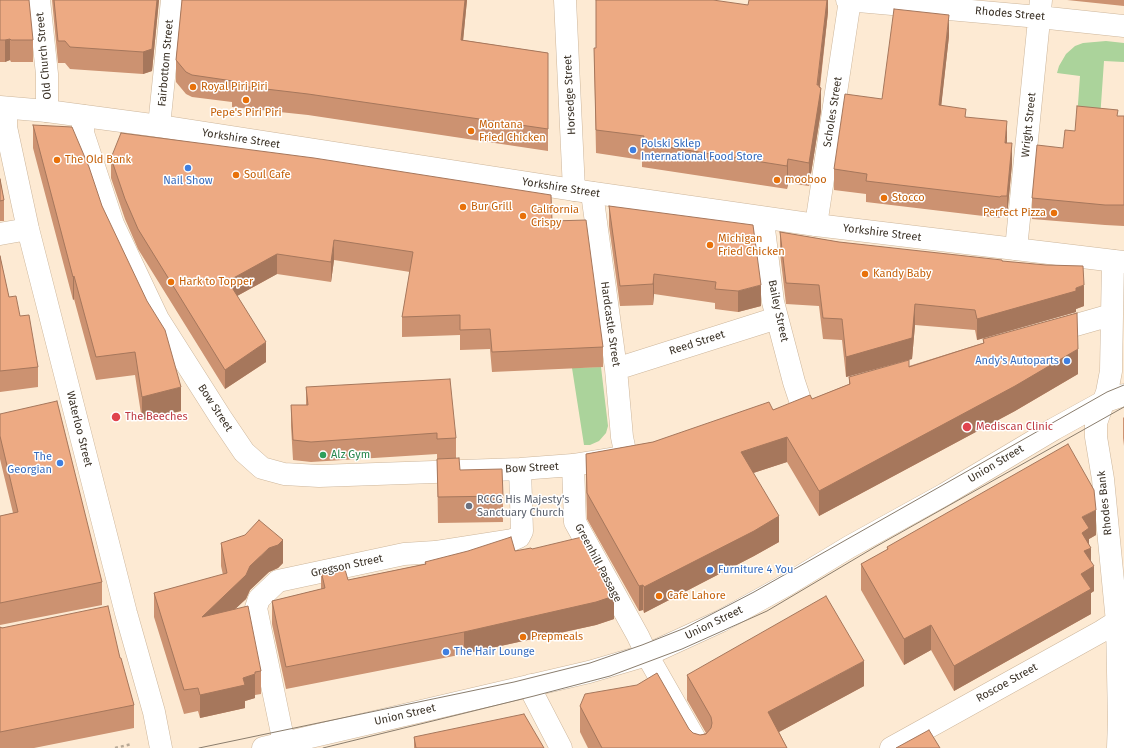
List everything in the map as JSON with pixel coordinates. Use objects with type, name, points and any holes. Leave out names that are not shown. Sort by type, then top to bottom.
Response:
[{"type":"street","name":"Old Church Street","points":[[39,0],[47,74],[47,111]]},
{"type":"street","name":"Fairbottom Street","points":[[159,126],[172,0]]},
{"type":"street","name":"Horsedge Street","points":[[565,0],[583,191]]},
{"type":"street","name":"Rhodes Street","points":[[847,0],[1040,8],[1124,26]]},
{"type":"street","name":"Scholes Street","points":[[816,225],[850,0]]},
{"type":"street","name":"Wright Street","points":[[1016,249],[1040,8]]},
{"type":"street","name":"Yorkshire Street","points":[[3,108],[47,111],[159,126],[816,225],[1118,261]]},
{"type":"street","name":"Waterloo Street","points":[[3,108],[28,229],[118,614],[154,712],[161,748]]},
{"type":"street","name":"Bow Street","points":[[83,116],[83,133],[113,224],[158,319],[244,452],[262,468],[284,474],[318,476],[520,469],[573,465],[648,453]]},
{"type":"street","name":"Hardcastle Street","points":[[583,191],[616,369],[622,437],[626,456]]},
{"type":"street","name":"Bailey Street","points":[[765,218],[764,228],[773,302],[777,318],[794,382],[811,400],[780,410]]},
{"type":"street","points":[[0,234],[28,229]]},
{"type":"street","name":"Rhodes Bank","points":[[1118,261],[1111,315],[1110,372],[1107,392],[1096,423],[1096,437],[1103,479],[1116,525],[1121,620],[1118,748]]},
{"type":"street","points":[[1030,338],[1111,315]]},
{"type":"street","name":"Reed Street","points":[[616,369],[777,318]]},
{"type":"street","name":"Union Street","points":[[263,748],[284,743],[338,740],[531,685],[589,672],[647,655],[721,621],[788,584],[849,547],[945,494],[1054,429],[1103,402],[1124,395]]},
{"type":"street","name":"Greenhill Passage","points":[[573,465],[575,522],[647,655],[700,748]]},
{"type":"street","name":"Gregson Street","points":[[284,743],[256,608],[259,599],[278,580],[404,554],[435,552],[512,540],[519,537],[522,531],[520,469]]},
{"type":"street","name":"Roscoe Street","points":[[891,748],[1121,620]]},
{"type":"street","points":[[531,685],[560,748]]},
{"type":"green space","points":[[1106,41],[1124,43],[1124,62],[1104,61],[1100,119],[1077,118],[1080,76],[1057,73],[1059,66],[1066,54],[1075,46],[1083,43]]},
{"type":"green space","points":[[601,367],[608,426],[606,433],[599,441],[590,445],[584,445],[572,368]]},
{"type":"building","points":[[0,0],[29,0],[33,40],[0,40]]},
{"type":"building","points":[[54,0],[157,0],[152,49],[143,52],[70,47],[65,41],[58,41]]},
{"type":"building","points":[[182,0],[465,0],[461,40],[548,53],[548,129],[308,94],[232,85],[233,81],[192,75],[186,72],[176,60]]},
{"type":"building","points":[[596,0],[713,0],[748,5],[749,0],[827,0],[817,85],[821,88],[809,163],[788,159],[787,166],[642,143],[644,136],[596,130],[594,48],[596,48]]},
{"type":"building","points":[[894,9],[949,15],[939,105],[966,109],[965,117],[1007,121],[1005,143],[1012,143],[1007,196],[1000,197],[866,181],[867,174],[834,169],[845,94],[882,99]]},
{"type":"building","points":[[1077,106],[1118,110],[1117,116],[1124,116],[1124,205],[1105,205],[1032,198],[1037,145],[1063,148],[1065,130],[1075,131]]},
{"type":"building","points":[[33,125],[72,127],[89,167],[102,206],[147,301],[165,330],[181,387],[142,397],[135,352],[96,357],[74,276],[73,277]]},
{"type":"building","points":[[121,133],[314,158],[551,195],[552,221],[586,220],[603,347],[492,352],[490,329],[460,330],[460,315],[402,317],[413,252],[334,240],[331,262],[277,254],[228,281],[266,342],[225,370],[138,229],[125,199],[111,158]]},
{"type":"building","points":[[0,179],[4,200],[0,201]]},
{"type":"building","points":[[609,206],[753,225],[761,285],[738,291],[715,289],[716,282],[654,274],[653,284],[620,286]]},
{"type":"building","points":[[780,232],[839,242],[1002,261],[1046,265],[1083,266],[1084,285],[1076,288],[1076,291],[977,319],[975,310],[915,304],[912,338],[846,357],[842,319],[823,318],[819,285],[786,283]]},
{"type":"building","points":[[0,256],[9,297],[16,296],[20,316],[29,315],[38,367],[0,371]]},
{"type":"building","points":[[1077,313],[1078,349],[1015,386],[819,491],[787,437],[741,452],[779,516],[754,531],[644,587],[643,585],[639,586],[587,493],[586,454],[653,442],[769,402],[773,410],[810,395],[812,399],[850,384],[849,377],[909,360],[909,367],[984,343],[983,339]]},
{"type":"building","points":[[450,379],[456,438],[437,439],[437,433],[311,442],[293,440],[291,405],[308,405],[306,387]]},
{"type":"building","points":[[57,401],[102,582],[0,603],[0,516],[18,512],[0,436],[0,414]]},
{"type":"building","points":[[1068,444],[1094,490],[1096,510],[1082,517],[1089,528],[1082,533],[1091,548],[1084,551],[1094,566],[1081,574],[1091,589],[954,666],[931,625],[904,639],[861,564],[888,549],[887,547]]},
{"type":"building","points":[[459,458],[460,470],[502,469],[503,496],[438,497],[437,459]]},
{"type":"building","points":[[259,520],[283,540],[278,545],[269,548],[250,566],[246,575],[202,617],[248,606],[261,671],[255,672],[255,674],[243,678],[245,685],[200,695],[198,688],[184,690],[154,593],[227,573],[221,543],[245,535]]},
{"type":"building","points":[[511,537],[515,551],[532,549],[582,537],[614,596],[596,602],[464,632],[286,667],[272,601],[325,588],[321,571],[344,566],[348,580],[426,564],[425,562],[468,551]]},
{"type":"building","points":[[826,596],[864,661],[768,712],[787,748],[602,748],[580,706],[585,694],[637,685],[657,673],[689,729],[693,733],[700,735],[706,734],[711,728],[711,717],[687,675]]},
{"type":"building","points":[[108,606],[120,658],[134,705],[0,732],[0,627],[2,628]]},
{"type":"building","points":[[524,714],[544,748],[416,748],[414,737]]},
{"type":"building","points":[[929,730],[940,748],[896,748]]},
{"type":"tram line","points":[[199,748],[514,682],[590,663],[642,645],[685,628],[754,592],[1107,392],[1124,385]]},
{"type":"tram line","points":[[323,748],[610,676],[682,649],[767,611],[875,547],[1124,407]]},
{"type":"place","name":"Royal Piri Piri","points":[[193,87]]},
{"type":"place","name":"Pepe's Piri Piri","points":[[246,100]]},
{"type":"place","name":"Montana Fried Chicken","points":[[471,131]]},
{"type":"place","name":"Polski Sklep International Food Store","points":[[633,150]]},
{"type":"place","name":"The Old Bank","points":[[57,160]]},
{"type":"place","name":"Nail Show","points":[[188,168]]},
{"type":"place","name":"Soul Cafe","points":[[236,175]]},
{"type":"place","name":"mooboo","points":[[777,180]]},
{"type":"place","name":"Stocco","points":[[884,198]]},
{"type":"place","name":"Bur Grill","points":[[463,207]]},
{"type":"place","name":"Perfect Pizza","points":[[1054,213]]},
{"type":"place","name":"California Crispy","points":[[523,216]]},
{"type":"place","name":"Michigan Fried Chicken","points":[[710,245]]},
{"type":"place","name":"Kandy Baby","points":[[865,274]]},
{"type":"place","name":"Hark to Topper","points":[[171,282]]},
{"type":"place","name":"Andy's Autoparts","points":[[1067,361]]},
{"type":"place","name":"The Beeches","points":[[116,417]]},
{"type":"place","name":"Mediscan Clinic","points":[[967,427]]},
{"type":"place","name":"Alz Gym","points":[[323,455]]},
{"type":"place","name":"The Georgian","points":[[60,463]]},
{"type":"place","name":"RCCG His Majesty's Sanctuary Church","points":[[469,506]]},
{"type":"place","name":"Furniture 4 You","points":[[710,570]]},
{"type":"place","name":"Cafe Lahore","points":[[659,596]]},
{"type":"place","name":"Prepmeals","points":[[523,637]]},
{"type":"place","name":"The Hair Lounge","points":[[446,652]]}]
